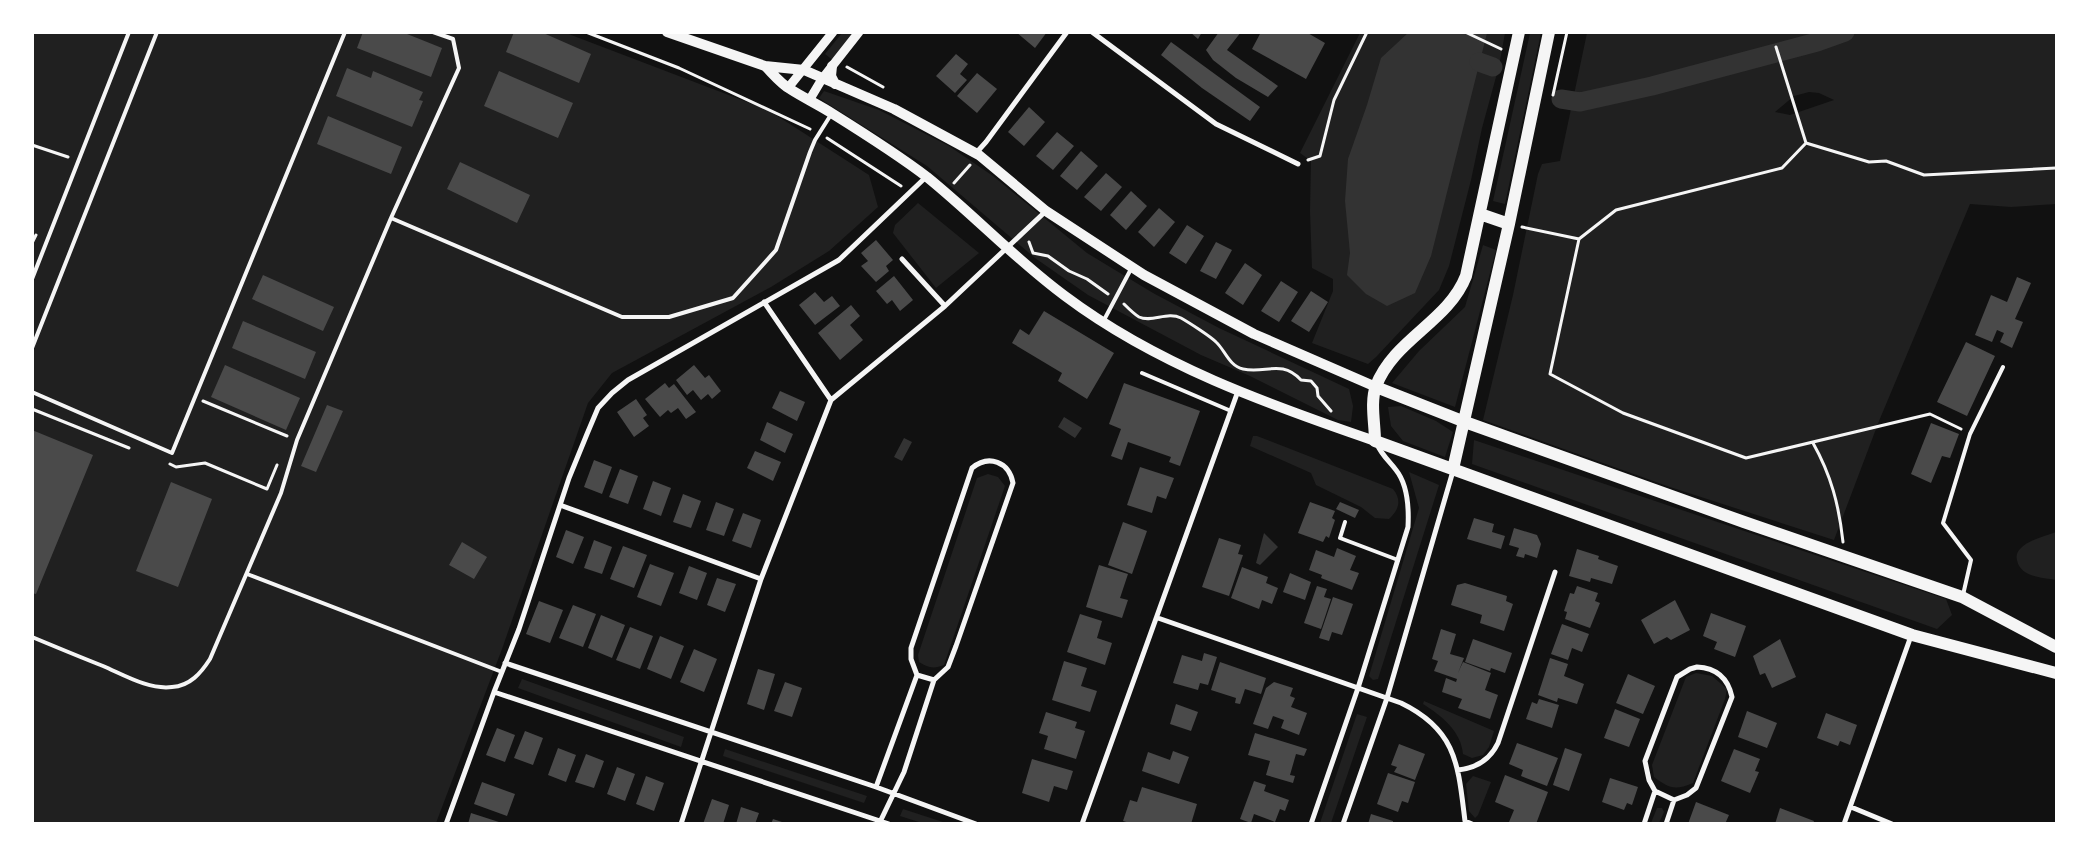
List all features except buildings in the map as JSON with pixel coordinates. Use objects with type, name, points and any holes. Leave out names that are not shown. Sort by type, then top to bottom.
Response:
[{"type":"main road","points":[[667,32],[765,66],[804,70],[894,109],[977,154],[1046,212],[1132,267],[1195,304],[1254,334],[1376,387],[1465,422],[1962,597],[2056,647]]},
{"type":"main road","points":[[1376,441],[1374,400],[1376,387],[1398,353],[1456,297],[1466,276],[1519,32]]},
{"type":"main road","points":[[1454,469],[1509,224],[1549,32]]},
{"type":"main road","points":[[765,66],[788,88],[832,113],[926,177],[1064,295],[1103,322],[1156,354],[1238,391],[1912,634],[2056,673]]},
{"type":"main road","points":[[832,66],[831,76],[835,84]]},
{"type":"main road","points":[[1480,214],[1509,224]]},
{"type":"street","points":[[788,88],[833,32]]},
{"type":"street","points":[[810,100],[822,79],[859,32]]},
{"type":"street","points":[[977,154],[1067,32]]},
{"type":"street","points":[[1092,32],[1216,124],[1298,164]]},
{"type":"street","points":[[446,824],[519,629],[560,505],[598,408],[628,380],[839,260],[926,177]]},
{"type":"street","points":[[681,824],[761,579],[832,400],[945,306],[1046,212]]},
{"type":"street","points":[[902,259],[945,306]]},
{"type":"street","points":[[764,302],[832,400]]},
{"type":"street","points":[[1082,824],[1158,618],[1238,391]]},
{"type":"street","points":[[1311,824],[1358,688],[1408,527],[1408,503],[1401,479],[1383,455],[1376,441]]},
{"type":"street","points":[[876,787],[917,675],[911,659],[911,648],[972,468],[984,461],[998,462],[1008,470],[1013,483],[948,667],[934,680],[904,772],[880,822]]},
{"type":"street","points":[[1343,824],[1387,698],[1454,469]]},
{"type":"street","points":[[560,505],[761,579]]},
{"type":"street","points":[[1458,770],[1482,763],[1494,751],[1498,743],[1555,572]]},
{"type":"street","points":[[1158,618],[1414,709],[1436,727],[1446,740],[1458,770],[1465,822],[1472,824]]},
{"type":"street","points":[[1844,824],[1912,634]]},
{"type":"street","points":[[505,663],[876,787],[976,824]]},
{"type":"street","points":[[1666,824],[1674,800],[1696,788],[1732,697],[1726,680],[1712,669],[1690,668],[1677,676],[1645,761],[1648,776],[1655,791],[1674,800]]},
{"type":"street","points":[[917,675],[934,680]]},
{"type":"street","points":[[494,692],[889,824]]},
{"type":"street","points":[[1644,824],[1655,791]]},
{"type":"street","points":[[1851,807],[1892,824]]},
{"type":"lane","points":[[32,279],[129,32]]},
{"type":"lane","points":[[32,348],[157,32]]},
{"type":"lane","points":[[32,392],[172,453],[345,32]]},
{"type":"lane","points":[[32,637],[148,684],[172,688],[186,684],[201,673],[210,659],[247,574],[281,492],[297,440],[391,218],[459,68],[453,39],[433,32]]},
{"type":"lane","points":[[391,218],[622,316],[669,317],[733,298],[776,250],[810,152],[832,113]]},
{"type":"lane","points":[[1103,322],[1132,267]]},
{"type":"lane","points":[[1962,597],[1971,560],[1943,523],[1970,434],[2003,367]]},
{"type":"lane","points":[[1142,373],[1231,411]]},
{"type":"lane","points":[[1345,522],[1340,538],[1398,560]]},
{"type":"lane","points":[[247,574],[502,672]]},
{"type":"path","points":[[586,32],[679,68],[819,133],[910,191]]},
{"type":"path","points":[[1298,164],[1320,156],[1334,100],[1367,32]]},
{"type":"path","points":[[1465,32],[1495,47]]},
{"type":"path","points":[[1776,47],[1806,142]]},
{"type":"path","points":[[1806,142],[1869,162],[1886,161],[1924,175],[2056,168]]},
{"type":"path","points":[[1806,142],[1782,168],[1616,210],[1579,239],[1550,374],[1623,413],[1746,458],[1930,414],[1970,434]]},
{"type":"path","points":[[32,145],[68,157]]},
{"type":"path","points":[[946,193],[977,154]]},
{"type":"path","points":[[1509,224],[1579,239]]},
{"type":"path","points":[[1024,232],[1033,253],[1048,256],[1069,271],[1087,279],[1140,317],[1150,318],[1168,315],[1180,318],[1216,342],[1235,366],[1243,369],[1284,369],[1292,371],[1301,380],[1311,380],[1317,388],[1318,396],[1338,420],[1336,427]]},
{"type":"path","points":[[203,401],[297,440]]},
{"type":"path","points":[[1814,443],[1824,462],[1838,502],[1844,557]]},
{"type":"shaded area","points":[[32,33],[566,33],[768,110],[869,175],[878,207],[829,251],[771,287],[612,373],[588,403],[502,649],[436,823],[33,823]]},
{"type":"shaded area","points":[[842,33],[864,33],[839,65],[825,54]]},
{"type":"shaded area","points":[[1360,33],[1505,33],[1499,66],[1449,266],[1439,290],[1368,364],[1312,343],[1333,291],[1333,279],[1312,268],[1311,161],[1300,153]]},
{"type":"shaded area","points":[[1408,33],[1487,33],[1431,256],[1415,293],[1387,306],[1366,294],[1347,275],[1350,253],[1345,201],[1348,159],[1381,58]]},
{"type":"shaded area","points":[[1530,33],[1541,33],[1505,204],[1493,201]]},
{"type":"shaded area","points":[[1587,33],[2056,33],[2056,204],[2011,207],[1970,204],[1879,421],[1834,540],[1670,487],[1483,420],[1513,295],[1538,174],[1542,164],[1560,161]],"holes":[[[1809,92],[1819,93],[1834,100],[1790,115],[1775,112],[1794,96]]]},
{"type":"shaded area","points":[[824,91],[879,110],[949,146],[993,176],[1087,253],[1153,293],[1219,328],[1349,389],[1353,406],[1351,422],[1338,420],[1250,376],[1201,355],[1088,295],[1035,258],[927,166],[819,98]]},
{"type":"shaded area","points":[[918,203],[979,253],[936,288],[893,233],[895,225]]},
{"type":"shaded area","points":[[1483,245],[1496,250],[1455,407],[1392,383],[1419,351],[1465,307]]},
{"type":"shaded area","points":[[1401,406],[1436,421],[1453,432],[1445,457],[1403,441],[1391,426],[1388,407]]},
{"type":"shaded area","points":[[1064,417],[1082,428],[1075,438],[1058,427]]},
{"type":"shaded area","points":[[1253,436],[1393,489],[1398,497],[1398,505],[1395,512],[1389,519],[1375,518],[1361,507],[1316,485],[1311,473],[1250,446]]},
{"type":"shaded area","points":[[904,438],[912,442],[902,461],[894,457]]},
{"type":"shaded area","points":[[1474,440],[1946,599],[1952,615],[1937,629],[1472,464]]},
{"type":"shaded area","points":[[1409,472],[1439,485],[1378,679],[1373,680],[1369,676],[1419,508]]},
{"type":"shaded area","points":[[988,474],[998,477],[1005,486],[944,665],[928,667],[919,662],[918,655],[977,478]]},
{"type":"shaded area","points":[[2056,532],[2056,580],[2033,576],[2023,570],[2019,566],[2017,559],[2019,550],[2032,541]]},
{"type":"shaded area","points":[[1264,533],[1278,547],[1260,565],[1256,563]]},
{"type":"shaded area","points":[[1696,673],[1712,676],[1727,689],[1725,699],[1693,783],[1676,788],[1664,784],[1654,777],[1652,765],[1686,677]]},
{"type":"shaded area","points":[[522,679],[684,737],[681,747],[518,688]]},
{"type":"shaded area","points":[[1424,701],[1494,731],[1489,747],[1483,755],[1472,758],[1463,754],[1459,738],[1454,731],[1443,719],[1423,704]]},
{"type":"shaded area","points":[[1357,714],[1367,717],[1331,823],[1320,823]]},
{"type":"shaded area","points":[[725,749],[867,796],[864,803],[723,756]]},
{"type":"shaded area","points":[[1473,776],[1491,782],[1478,815],[1475,818],[1469,811],[1466,784]]},
{"type":"shaded area","points":[[1657,808],[1662,808],[1664,812],[1659,823],[1651,823]]},
{"type":"shaded area","points":[[903,809],[946,823],[922,823],[900,816]]},
{"type":"waterway","points":[[1561,99],[1580,102],[1652,86],[1817,42],[1845,32]]},
{"type":"waterway","points":[[1479,62],[1493,67]]}]
